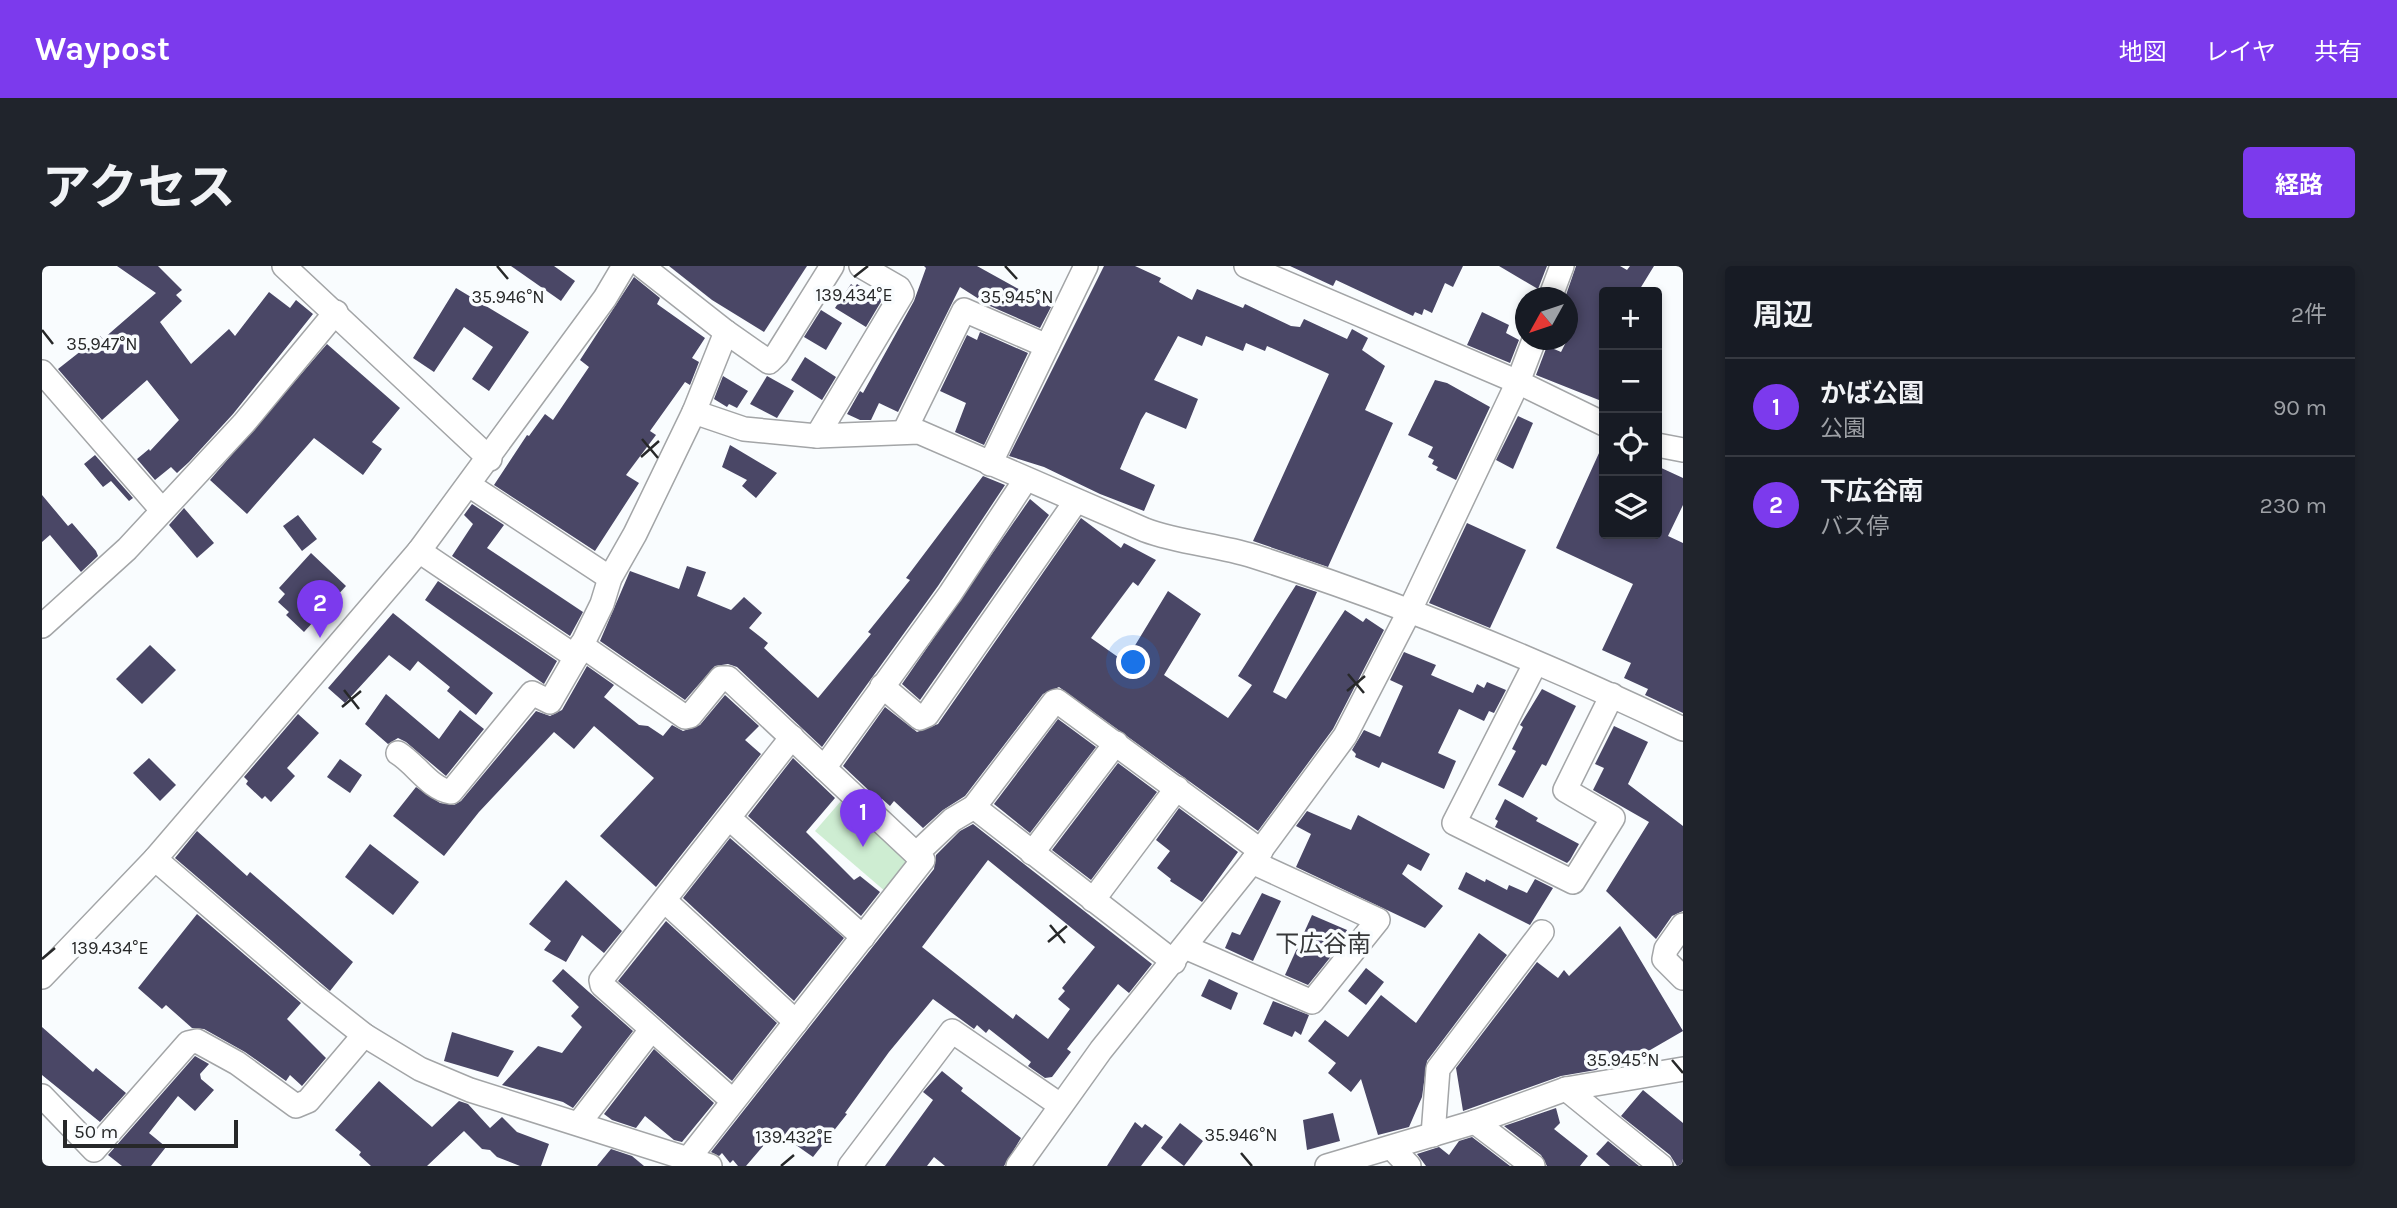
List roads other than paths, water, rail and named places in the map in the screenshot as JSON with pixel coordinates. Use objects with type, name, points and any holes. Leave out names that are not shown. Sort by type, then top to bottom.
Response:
[{"type":"street","points":[[284,266],[490,459]]},
{"type":"street","points":[[42,977],[155,859],[419,551],[490,459],[605,298],[624,266]]},
{"type":"street","points":[[642,266],[769,362],[777,354],[832,266]]},
{"type":"street","points":[[817,436],[902,294],[899,288],[861,266]]},
{"type":"street","points":[[990,464],[1086,266]]},
{"type":"street","points":[[1246,266],[1518,382],[1599,422]]},
{"type":"street","points":[[1554,287],[1562,266]]},
{"type":"street","points":[[904,432],[964,310],[1047,346]]},
{"type":"street","points":[[42,626],[127,549],[244,423],[336,312]]},
{"type":"street","points":[[398,754],[413,762],[441,790],[450,792],[532,693],[550,702],[579,651],[602,604],[610,578],[635,534],[694,412],[726,332]]},
{"type":"street","points":[[1018,1166],[1060,1105],[1257,856],[1345,736],[1409,612],[1518,382],[1530,350]]},
{"type":"street","points":[[42,372],[162,510]]},
{"type":"street","points":[[694,412],[744,429],[817,436],[919,432],[1155,534],[1250,555],[1409,612],[1612,695],[1683,729]]},
{"type":"street","points":[[1662,447],[1683,450]]},
{"type":"street","points":[[824,768],[950,594],[1026,479]]},
{"type":"street","points":[[469,485],[610,578]]},
{"type":"street","points":[[882,686],[920,718],[927,715],[1076,501]]},
{"type":"street","points":[[155,859],[262,952],[364,1035],[420,1069],[470,1090],[699,1162],[733,1101],[923,860],[728,678],[721,678],[690,716],[685,717],[419,551]]},
{"type":"street","points":[[1535,664],[1454,823],[1573,882],[1613,818],[1565,790],[1612,695]]},
{"type":"street","points":[[916,854],[952,820],[974,807],[1057,701],[1177,788],[1257,856],[1377,920],[1312,1002],[1180,954],[1093,900],[974,807]]},
{"type":"street","points":[[733,1101],[651,1030],[602,985],[601,980],[792,737]]},
{"type":"street","points":[[1032,853],[1116,743]]},
{"type":"street","points":[[1093,900],[1177,788]]},
{"type":"street","points":[[730,819],[863,937]]},
{"type":"street","points":[[665,901],[796,1022]]},
{"type":"street","points":[[1683,925],[1666,949],[1664,959],[1683,978]]},
{"type":"street","points":[[1433,1135],[1438,1069],[1542,932]]},
{"type":"street","points":[[579,1123],[651,1030]]},
{"type":"street","points":[[850,1166],[952,1031],[1060,1105]]},
{"type":"street","points":[[42,1096],[94,1150],[188,1043],[197,1041],[237,1063],[296,1106],[308,1101],[364,1035]]},
{"type":"street","points":[[1335,1165],[1475,1122],[1566,1089],[1683,1069]]},
{"type":"street","points":[[1566,1089],[1661,1166]]},
{"type":"street","points":[[1475,1122],[1533,1166]]},
{"type":"street","points":[[1392,1147],[1409,1166]]},
{"type":"place","name":"下広谷南","points":[[320,638]]},
{"type":"place","name":"かば公園","points":[[863,847]]},
{"type":"district","name":"下広谷南","points":[[1323,944]]}]
